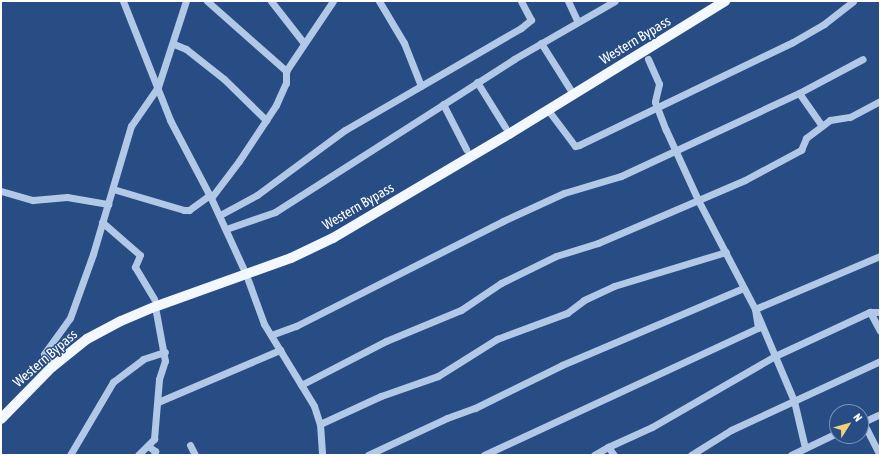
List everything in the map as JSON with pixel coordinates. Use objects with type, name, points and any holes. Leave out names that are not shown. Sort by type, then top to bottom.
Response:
[{"type":"main road","name":"Western Bypass","points":[[1,418],[58,362],[87,339],[157,306],[285,261],[332,238],[548,110],[726,1]]},
{"type":"street","points":[[123,1],[175,131],[220,215],[243,268]]},
{"type":"street","points":[[48,360],[44,354],[70,318],[113,189],[131,126],[158,87],[174,44],[186,1]]},
{"type":"street","points":[[208,1],[286,71]]},
{"type":"street","points":[[271,1],[303,42]]},
{"type":"street","points":[[113,189],[184,210],[189,210],[211,197],[239,161],[266,120],[286,83],[286,71],[303,42],[333,1]]},
{"type":"street","points":[[379,1],[404,43],[421,86]]},
{"type":"street","points":[[220,215],[257,195],[345,130],[511,35],[531,20],[521,1]]},
{"type":"street","points":[[568,1],[578,22]]},
{"type":"street","points":[[226,229],[275,212],[477,82],[541,43],[615,1]]},
{"type":"street","points":[[548,110],[575,146],[793,42],[824,24],[853,1]]},
{"type":"street","points":[[541,43],[570,89]]},
{"type":"street","points":[[174,44],[186,49],[224,78],[266,120]]},
{"type":"street","points":[[648,59],[659,84],[655,99],[657,106],[675,151],[698,200],[755,309],[794,401],[805,448]]},
{"type":"street","points":[[271,335],[296,326],[509,218],[564,193],[621,176],[799,93],[863,59]]},
{"type":"street","points":[[477,82],[505,127]]},
{"type":"street","points":[[799,93],[822,126]]},
{"type":"street","points":[[301,386],[386,341],[461,310],[501,284],[556,256],[598,243],[745,180],[801,150],[806,138],[830,120],[850,117],[880,101]]},
{"type":"street","points":[[442,104],[466,149]]},
{"type":"street","points":[[1,191],[33,200],[67,196],[108,204]]},
{"type":"street","points":[[102,222],[140,255],[135,267],[154,299]]},
{"type":"street","points":[[320,424],[381,396],[438,376],[497,339],[567,313],[584,300],[614,286],[726,252]]},
{"type":"street","points":[[755,309],[880,256]]},
{"type":"street","points":[[248,280],[271,335],[314,406],[320,424],[322,455]]},
{"type":"street","points":[[368,455],[447,418],[475,408],[562,365],[743,288]]},
{"type":"street","points":[[484,455],[758,328],[755,309]]},
{"type":"street","points":[[138,455],[154,439],[159,379],[165,352],[156,312]]},
{"type":"street","points":[[870,312],[880,331]]},
{"type":"street","points":[[594,455],[652,427],[775,356],[870,312],[880,312]]},
{"type":"street","points":[[158,402],[280,350]]},
{"type":"street","points":[[70,455],[113,382],[143,359],[165,352]]},
{"type":"street","points":[[690,455],[731,430],[880,361]]},
{"type":"street","points":[[869,419],[880,414]]},
{"type":"street","points":[[869,435],[880,455]]},
{"type":"street","points":[[791,455],[829,437]]},
{"type":"street","points":[[190,445],[195,455]]},
{"type":"street","points":[[148,446],[155,451],[154,455]]},
{"type":"street","points":[[608,447],[614,455]]}]
